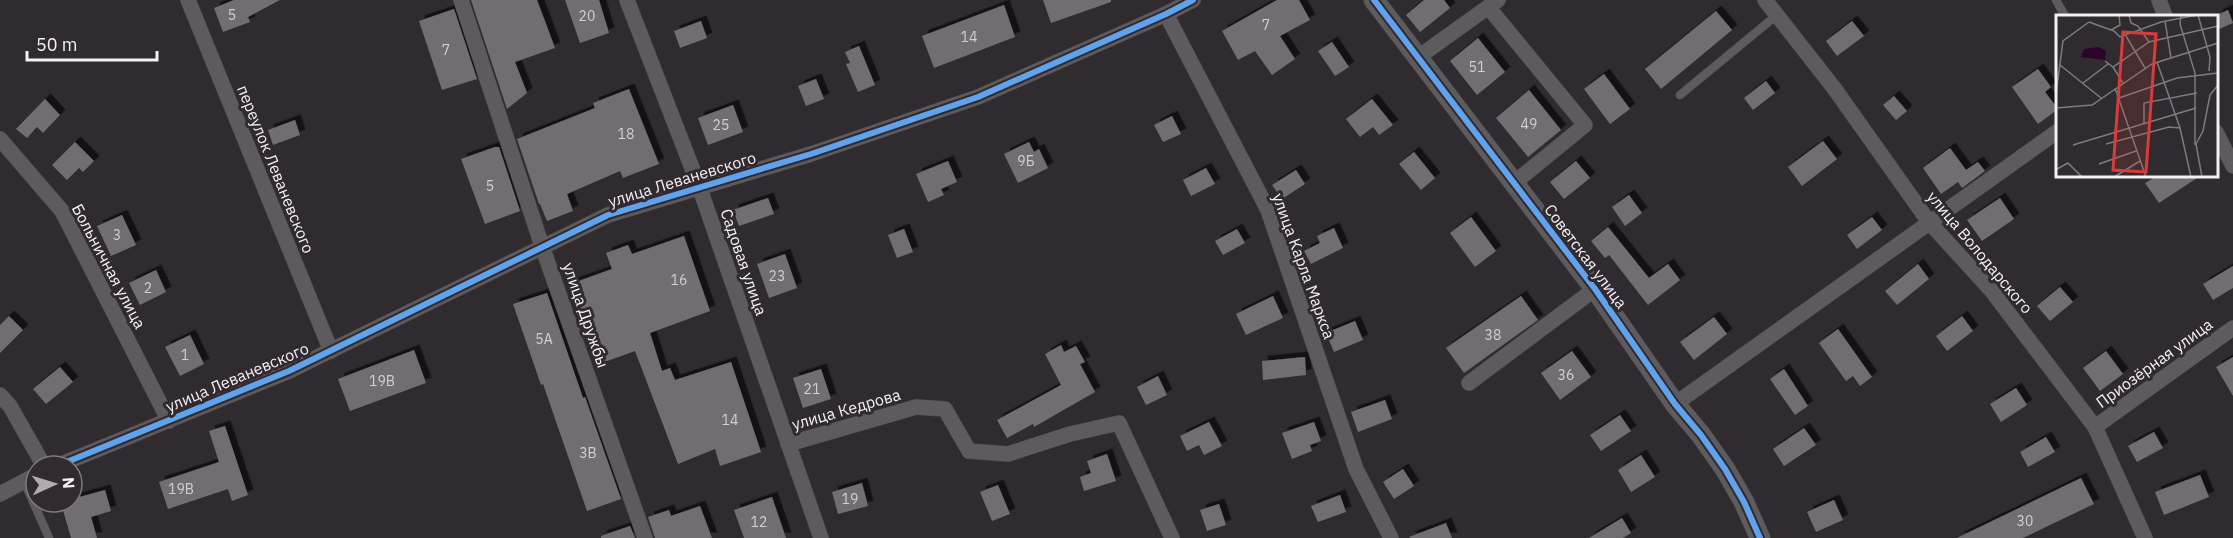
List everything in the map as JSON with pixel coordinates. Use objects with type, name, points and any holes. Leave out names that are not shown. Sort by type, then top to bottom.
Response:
[{"type":"street","name":"переулок Леваневского","points":[[188,0],[332,351]]},
{"type":"street","name":"улица Дружбы","points":[[460,0],[542,246],[645,538]]},
{"type":"street","name":"Садовая улица","points":[[627,0],[699,186],[821,538]]},
{"type":"street","name":"улица Леваневского","points":[[84,455],[289,372],[608,214],[811,154],[978,97],[1193,0]]},
{"type":"street","name":"Советская улица","points":[[1374,0],[1595,289],[1675,404],[1701,435],[1725,469],[1761,538]]},
{"type":"street","name":"улица Володарского","points":[[1765,0],[1834,88],[1929,222],[1991,291],[2095,427],[2145,538]]},
{"type":"street","points":[[2159,0],[2165,15]]},
{"type":"street","points":[[1417,58],[1493,4],[1585,125],[1514,183]]},
{"type":"street","name":"улица Карла Маркса","points":[[1166,14],[1268,210],[1356,469],[1391,538]]},
{"type":"street","points":[[1675,404],[2056,132]]},
{"type":"street","points":[[2218,134],[2233,166]]},
{"type":"street","name":"Больничная улица","points":[[0,139],[62,211],[169,420]]},
{"type":"street","points":[[1469,383],[1595,289]]},
{"type":"street","name":"Приозёрная улица","points":[[2095,427],[2233,328]]},
{"type":"street","points":[[0,395],[10,406],[37,454]]},
{"type":"street","name":"улица Кедрова","points":[[788,444],[915,407],[945,409],[969,451],[1008,454],[1070,434],[1119,423],[1172,538]]},
{"type":"street","points":[[0,494],[24,481]]},
{"type":"lane","points":[[2056,0],[2065,15]]},
{"type":"lane","points":[[1680,95],[1777,15]]},
{"type":"lane","points":[[41,514],[49,538]]},
{"type":"building","points":[[234,0],[280,0],[248,17],[250,22],[223,32],[214,8]]},
{"type":"building","points":[[471,0],[537,0],[555,48],[515,62],[527,93],[507,109]]},
{"type":"building","points":[[565,0],[599,0],[609,33],[580,43]]},
{"type":"building","points":[[1043,0],[1111,0],[1111,2],[1051,23]]},
{"type":"building","points":[[1277,0],[1299,0],[1310,20],[1280,36],[1295,59],[1272,75],[1255,51],[1238,60],[1222,31]]},
{"type":"building","points":[[1424,0],[1444,0],[1450,8],[1420,32],[1406,15]]},
{"type":"building","points":[[1004,5],[1015,37],[934,68],[922,36]]},
{"type":"building","points":[[454,9],[477,79],[442,90],[419,21]]},
{"type":"building","points":[[2228,10],[2233,23],[2218,30],[2217,15]]},
{"type":"building","points":[[1716,11],[1732,30],[1661,89],[1645,69]]},
{"type":"building","points":[[701,21],[707,38],[680,48],[674,31]]},
{"type":"building","points":[[1852,21],[1864,36],[1837,56],[1826,41]]},
{"type":"building","points":[[1478,38],[1505,72],[1477,95],[1450,61]]},
{"type":"building","points":[[1332,42],[1349,67],[1335,76],[1318,51]]},
{"type":"building","points":[[859,46],[875,85],[858,92],[846,64],[850,63],[845,52]]},
{"type":"building","points":[[2038,69],[2051,87],[2045,92],[2056,106],[2056,110],[2038,124],[2012,87]]},
{"type":"building","points":[[1604,74],[1630,109],[1610,124],[1584,89]]},
{"type":"building","points":[[816,79],[824,99],[806,106],[798,86]]},
{"type":"building","points":[[1766,81],[1775,93],[1753,110],[1744,98]]},
{"type":"building","points":[[629,89],[659,164],[623,178],[620,171],[567,194],[573,211],[547,221],[517,139],[595,108],[593,103]]},
{"type":"building","points":[[1529,90],[1561,130],[1528,157],[1496,118]]},
{"type":"building","points":[[1894,96],[1907,111],[1896,120],[1883,105]]},
{"type":"building","points":[[45,99],[60,115],[43,133],[37,127],[27,138],[16,129]]},
{"type":"building","points":[[1372,99],[1393,125],[1379,135],[1373,127],[1360,137],[1346,119]]},
{"type":"building","points":[[733,105],[743,132],[708,145],[698,118]]},
{"type":"building","points":[[1172,116],[1181,134],[1163,142],[1154,125]]},
{"type":"building","points":[[295,120],[300,135],[273,145],[268,130]]},
{"type":"building","points":[[1823,141],[1837,159],[1802,186],[1788,167]]},
{"type":"building","points":[[75,142],[94,161],[83,172],[79,168],[67,180],[52,165]]},
{"type":"building","points":[[1029,142],[1034,152],[1039,149],[1048,168],[1018,183],[1004,154]]},
{"type":"building","points":[[499,147],[520,211],[485,224],[461,159]]},
{"type":"building","points":[[1950,148],[1966,170],[1978,162],[1985,171],[1962,188],[1958,182],[1941,194],[1923,168]]},
{"type":"building","points":[[1414,152],[1435,178],[1421,190],[1399,164]]},
{"type":"building","points":[[948,161],[957,182],[941,189],[944,195],[928,202],[916,174]]},
{"type":"building","points":[[1576,161],[1590,178],[1564,199],[1550,182]]},
{"type":"building","points":[[1206,168],[1215,184],[1191,196],[1183,180]]},
{"type":"building","points":[[1296,170],[1305,184],[1282,199],[1272,185]]},
{"type":"building","points":[[2155,177],[2198,177],[2159,203],[2145,183]]},
{"type":"building","points":[[1629,195],[1642,213],[1625,226],[1612,207]]},
{"type":"building","points":[[768,198],[774,214],[739,226],[733,210]]},
{"type":"building","points":[[2000,198],[2014,219],[1982,241],[1967,220]]},
{"type":"building","points":[[122,215],[136,245],[111,256],[97,226]]},
{"type":"building","points":[[1471,217],[1496,251],[1475,267],[1450,233]]},
{"type":"building","points":[[1872,217],[1882,230],[1857,249],[1847,235]]},
{"type":"building","points":[[1608,227],[1649,278],[1668,264],[1680,280],[1648,305],[1609,255],[1605,258],[1591,241]]},
{"type":"building","points":[[1334,228],[1343,248],[1311,264],[1304,251],[1320,243],[1317,236]]},
{"type":"building","points":[[904,229],[913,252],[897,258],[888,235]]},
{"type":"building","points":[[1237,229],[1245,243],[1223,255],[1215,241]]},
{"type":"building","points":[[684,236],[710,311],[650,333],[662,371],[670,368],[675,380],[731,362],[761,452],[720,466],[715,449],[678,464],[635,351],[599,364],[570,284],[612,269],[606,253],[628,245],[632,254]]},
{"type":"building","points":[[785,254],[797,288],[769,298],[757,264]]},
{"type":"building","points":[[1918,264],[1929,279],[1897,305],[1885,291]]},
{"type":"building","points":[[2233,266],[2233,288],[2213,300],[2203,284]]},
{"type":"building","points":[[156,270],[166,292],[140,305],[129,283]]},
{"type":"building","points":[[2060,287],[2073,302],[2050,321],[2037,306]]},
{"type":"building","points":[[547,293],[621,499],[587,511],[513,304]]},
{"type":"building","points":[[1273,296],[1283,318],[1246,335],[1236,314]]},
{"type":"building","points":[[1521,296],[1538,320],[1464,373],[1446,348]]},
{"type":"building","points":[[9,316],[23,330],[0,353],[0,325]]},
{"type":"building","points":[[1962,316],[1973,331],[1947,351],[1936,336]]},
{"type":"building","points":[[1714,317],[1727,334],[1694,360],[1680,342]]},
{"type":"building","points":[[1355,321],[1363,340],[1334,352],[1326,333]]},
{"type":"building","points":[[1838,329],[1872,377],[1860,386],[1853,376],[1846,381],[1819,343]]},
{"type":"building","points":[[190,335],[204,364],[180,376],[165,347]]},
{"type":"building","points":[[1061,345],[1064,352],[1076,346],[1085,362],[1080,364],[1095,392],[1034,427],[1033,424],[1007,438],[997,420],[1061,385],[1045,354]]},
{"type":"building","points":[[414,350],[426,383],[350,411],[338,379]]},
{"type":"building","points":[[1572,351],[1591,377],[1560,400],[1541,373]]},
{"type":"building","points":[[2106,351],[2123,374],[2100,391],[2083,368]]},
{"type":"building","points":[[1305,357],[1306,375],[1263,380],[1262,361]]},
{"type":"building","points":[[2233,357],[2233,396],[2216,367]]},
{"type":"building","points":[[60,367],[73,382],[46,404],[33,389]]},
{"type":"building","points":[[821,369],[831,399],[803,408],[793,378]]},
{"type":"building","points":[[1784,369],[1808,406],[1795,415],[1770,379]]},
{"type":"building","points":[[1158,376],[1167,395],[1146,405],[1137,387]]},
{"type":"building","points":[[2016,388],[2027,405],[2001,422],[1990,404]]},
{"type":"building","points":[[1385,400],[1392,419],[1358,432],[1351,412]]},
{"type":"building","points":[[1620,415],[1631,431],[1601,451],[1590,435]]},
{"type":"building","points":[[1209,422],[1222,446],[1204,455],[1199,445],[1187,451],[1180,436]]},
{"type":"building","points":[[1314,422],[1321,441],[1310,445],[1312,451],[1292,459],[1282,433]]},
{"type":"building","points":[[225,426],[248,495],[232,501],[228,489],[168,509],[159,482],[219,462],[209,431]]},
{"type":"building","points":[[1804,428],[1816,445],[1784,466],[1773,449]]},
{"type":"building","points":[[2154,432],[2163,448],[2137,462],[2128,446]]},
{"type":"building","points":[[2046,437],[2055,452],[2028,467],[2020,452]]},
{"type":"building","points":[[1107,454],[1116,481],[1084,491],[1080,477],[1091,473],[1087,461]]},
{"type":"building","points":[[1641,455],[1655,477],[1631,492],[1618,470]]},
{"type":"building","points":[[1403,469],[1414,486],[1394,499],[1383,482]]},
{"type":"building","points":[[2200,475],[2209,497],[2164,515],[2155,492]]},
{"type":"building","points":[[2081,478],[2094,504],[2023,538],[1957,538]]},
{"type":"building","points":[[862,483],[868,506],[838,514],[832,492]]},
{"type":"building","points":[[998,485],[1010,514],[992,521],[980,492]]},
{"type":"building","points":[[105,490],[111,511],[91,517],[97,538],[71,538],[64,514],[84,514],[84,496]]},
{"type":"building","points":[[1340,495],[1346,512],[1318,522],[1311,506]]},
{"type":"building","points":[[772,497],[786,538],[744,538],[734,510]]},
{"type":"building","points":[[1834,500],[1843,520],[1816,532],[1807,512]]},
{"type":"building","points":[[1219,504],[1226,525],[1207,531],[1200,510]]},
{"type":"building","points":[[700,506],[712,538],[655,538],[648,517],[669,510],[671,516]]},
{"type":"building","points":[[1622,518],[1631,533],[1623,538],[1589,538]]},
{"type":"building","points":[[1446,523],[1452,538],[1409,537]]},
{"type":"building","points":[[630,526],[635,538],[601,538],[601,536]]},
{"type":"cycle path","points":[[84,455],[289,371],[608,215],[811,154],[978,97],[1193,0]]},
{"type":"cycle path","points":[[1374,0],[1595,289],[1675,404],[1701,435],[1725,469],[1744,502],[1760,538]]}]
